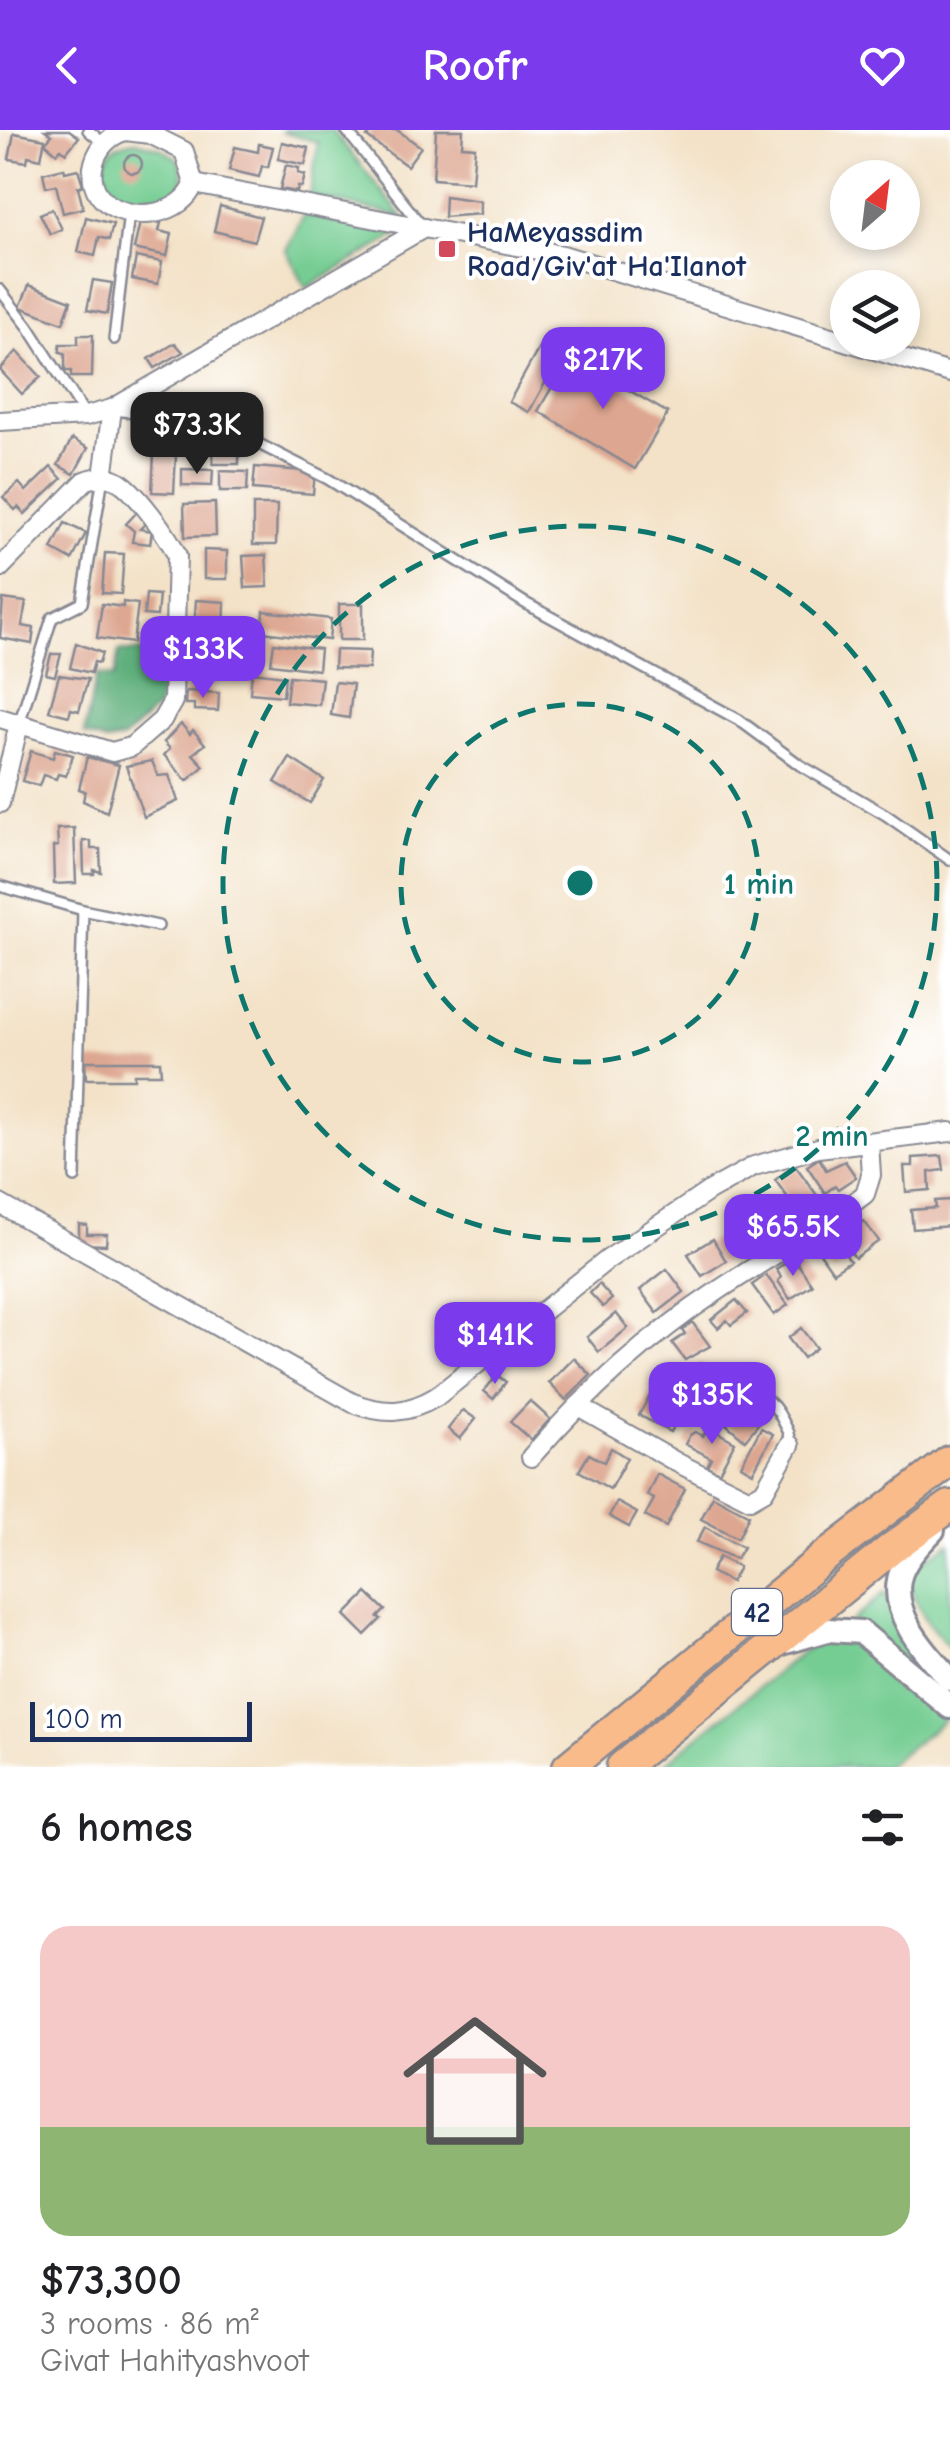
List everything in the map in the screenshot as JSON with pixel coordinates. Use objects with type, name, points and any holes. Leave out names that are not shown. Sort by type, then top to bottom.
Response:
[{"type":"highway","name":"42","points":[[568,1767],[822,1559],[950,1461]]},
{"type":"highway","name":"42","points":[[622,1767],[892,1548],[950,1508]]},
{"type":"street","points":[[126,132],[167,140],[184,151],[194,184],[188,198],[171,209],[129,212],[106,203],[93,182],[96,136],[126,132]]},
{"type":"street","points":[[194,184],[562,255],[830,337]]},
{"type":"street","points":[[0,421],[86,416],[112,409],[424,228]]},
{"type":"street","points":[[907,360],[950,373]]},
{"type":"street","points":[[103,478],[112,409]]},
{"type":"street","points":[[0,568],[85,481],[95,476],[121,482],[174,547],[176,576],[173,701],[162,720],[123,752],[0,718]]},
{"type":"street","points":[[0,803],[19,724]]},
{"type":"street","points":[[0,1204],[353,1404],[391,1414],[422,1406],[436,1397],[608,1260],[709,1191],[774,1158],[818,1148],[950,1132]]},
{"type":"street","points":[[531,1457],[626,1360],[714,1293],[866,1194],[872,1175],[870,1143]]},
{"type":"street","points":[[578,1406],[750,1499],[764,1491],[790,1445]]},
{"type":"street","points":[[950,1508],[906,1562],[898,1589],[902,1611],[914,1636],[950,1678]]},
{"type":"street","points":[[770,1647],[828,1630],[860,1632],[950,1706]]},
{"type":"lane","points":[[346,130],[424,228]]},
{"type":"lane","points":[[114,339],[129,212]]},
{"type":"lane","points":[[0,290],[86,416]]},
{"type":"lane","points":[[112,409],[231,430],[328,479],[525,603],[740,720],[800,765],[886,815],[950,860]]},
{"type":"lane","points":[[19,724],[52,618],[82,603],[103,478]]},
{"type":"lane","points":[[0,886],[158,926]]},
{"type":"lane","points":[[75,1177],[83,910]]},
{"type":"lane","points":[[714,1414],[735,1396],[764,1396],[775,1404],[792,1438],[790,1445]]},
{"type":"green space","points":[[284,130],[332,130],[403,217],[310,196],[318,142]]},
{"type":"green space","points":[[136,141],[160,148],[178,159],[183,179],[176,193],[163,201],[127,200],[112,192],[104,179],[110,152]]},
{"type":"green space","points":[[304,215],[399,234],[306,288],[286,250]]},
{"type":"green space","points":[[119,651],[163,652],[161,695],[157,708],[123,739],[106,742],[84,734],[97,674],[114,678]]},
{"type":"green space","points":[[950,1543],[950,1648],[922,1613],[906,1572]]},
{"type":"green space","points":[[885,1592],[890,1607],[937,1676],[936,1685],[852,1621]]},
{"type":"green space","points":[[830,1639],[863,1645],[944,1720],[885,1767],[661,1767],[803,1651]]},
{"type":"building","points":[[45,130],[69,130],[79,137],[66,153],[61,149],[57,153],[45,143],[52,135]]},
{"type":"building","points":[[372,130],[397,130],[421,147],[407,166],[367,137]]},
{"type":"building","points":[[436,130],[463,130],[462,146],[475,147],[472,182],[433,179]]},
{"type":"building","points":[[14,133],[45,139],[41,159],[9,159]]},
{"type":"building","points":[[282,142],[309,148],[305,165],[278,159]]},
{"type":"building","points":[[259,144],[273,147],[268,167],[262,166],[259,177],[229,170],[235,147],[258,152]]},
{"type":"building","points":[[133,155],[142,164],[133,173],[124,164]]},
{"type":"building","points":[[286,165],[299,168],[298,173],[305,175],[297,192],[280,189]]},
{"type":"building","points":[[64,168],[65,172],[78,169],[83,208],[63,213],[56,185],[46,187],[43,173]]},
{"type":"building","points":[[445,196],[480,201],[480,214],[444,217]]},
{"type":"building","points":[[220,206],[261,217],[254,241],[214,231]]},
{"type":"building","points":[[52,209],[62,229],[50,234],[40,214]]},
{"type":"building","points":[[86,217],[113,224],[109,240],[99,237],[95,256],[78,252]]},
{"type":"building","points":[[141,218],[161,223],[159,231],[172,234],[167,256],[134,249]]},
{"type":"building","points":[[136,257],[162,262],[158,284],[132,279]]},
{"type":"building","points":[[93,280],[112,283],[107,314],[87,310]]},
{"type":"building","points":[[29,285],[71,301],[63,323],[20,307]]},
{"type":"building","points":[[78,335],[93,335],[92,377],[71,377],[71,371],[65,371],[65,353],[60,352],[60,344],[78,344]]},
{"type":"building","points":[[545,337],[564,348],[529,412],[509,402]]},
{"type":"building","points":[[175,343],[183,352],[155,368],[149,359]]},
{"type":"building","points":[[17,351],[41,377],[22,394],[0,370]]},
{"type":"building","points":[[570,356],[668,413],[635,469],[538,411]]},
{"type":"building","points":[[214,434],[239,435],[239,464],[213,464]]},
{"type":"building","points":[[72,439],[88,448],[74,474],[58,465]]},
{"type":"building","points":[[154,454],[176,455],[174,493],[152,492]]},
{"type":"building","points":[[51,467],[62,479],[25,514],[3,497],[19,483],[26,491]]},
{"type":"building","points":[[255,467],[315,472],[313,494],[253,489]]},
{"type":"building","points":[[182,469],[213,470],[212,486],[182,485]]},
{"type":"building","points":[[220,471],[248,472],[247,491],[220,491]]},
{"type":"building","points":[[215,503],[216,536],[185,537],[184,504]]},
{"type":"building","points":[[253,505],[277,505],[276,545],[253,545]]},
{"type":"building","points":[[138,511],[148,521],[140,529],[152,531],[150,544],[132,542],[134,531],[126,524]]},
{"type":"building","points":[[65,523],[86,533],[72,560],[52,549]]},
{"type":"building","points":[[204,550],[227,551],[227,579],[204,579]]},
{"type":"building","points":[[105,553],[124,554],[121,594],[102,593]]},
{"type":"building","points":[[266,555],[268,587],[245,588],[243,556]]},
{"type":"building","points":[[146,594],[159,595],[157,616],[144,615]]},
{"type":"building","points":[[3,599],[26,602],[22,626],[34,628],[32,644],[0,638]]},
{"type":"building","points":[[196,600],[225,602],[224,632],[194,630]]},
{"type":"building","points":[[123,602],[138,604],[133,643],[97,638],[102,604],[123,607]]},
{"type":"building","points":[[339,604],[363,604],[363,640],[339,640]]},
{"type":"building","points":[[264,611],[331,619],[329,640],[262,632]]},
{"type":"building","points":[[193,641],[207,642],[206,648],[221,648],[219,678],[185,676],[186,660],[192,660]]},
{"type":"building","points":[[245,641],[256,643],[255,660],[243,659]]},
{"type":"building","points":[[76,643],[102,653],[91,673],[70,668]]},
{"type":"building","points":[[274,643],[320,649],[318,670],[271,664]]},
{"type":"building","points":[[335,650],[370,651],[369,669],[334,668]]},
{"type":"building","points":[[51,654],[61,654],[55,676],[46,674]]},
{"type":"building","points":[[252,672],[285,676],[283,696],[250,693]]},
{"type":"building","points":[[59,675],[88,679],[79,711],[71,709],[69,716],[49,711]]},
{"type":"building","points":[[289,676],[322,679],[319,705],[286,702]]},
{"type":"building","points":[[335,682],[353,684],[349,718],[331,715]]},
{"type":"building","points":[[186,691],[219,693],[218,711],[194,710],[194,704],[185,704]]},
{"type":"building","points":[[181,724],[190,734],[193,730],[205,744],[193,754],[204,766],[187,781],[164,755],[170,749],[164,742]]},
{"type":"building","points":[[55,750],[73,755],[66,776],[58,774],[56,779],[43,775],[39,786],[22,781],[31,751],[53,758]]},
{"type":"building","points":[[87,757],[119,765],[107,812],[83,801],[85,791],[79,789]]},
{"type":"building","points":[[290,758],[324,780],[310,803],[275,782]]},
{"type":"building","points":[[152,761],[158,776],[169,775],[178,801],[144,817],[126,766]]},
{"type":"building","points":[[74,828],[76,883],[54,884],[53,847],[58,846],[57,829]]},
{"type":"building","points":[[83,841],[91,841],[91,849],[100,849],[101,872],[84,874]]},
{"type":"building","points":[[85,1061],[160,1061],[161,1074],[134,1074],[134,1079],[86,1079]]},
{"type":"building","points":[[942,1156],[944,1170],[929,1172],[930,1190],[906,1192],[904,1166],[913,1166],[913,1158]]},
{"type":"building","points":[[819,1158],[826,1170],[845,1161],[856,1177],[825,1193],[807,1166]]},
{"type":"building","points":[[795,1165],[819,1198],[799,1213],[775,1180]]},
{"type":"building","points":[[950,1200],[950,1226],[913,1229],[911,1210],[936,1208],[935,1201]]},
{"type":"building","points":[[864,1221],[879,1241],[855,1258],[845,1243],[849,1240],[845,1234]]},
{"type":"building","points":[[79,1224],[87,1225],[87,1234],[107,1234],[106,1245],[79,1244]]},
{"type":"building","points":[[749,1226],[755,1236],[740,1246],[734,1237]]},
{"type":"building","points":[[834,1238],[850,1261],[833,1272],[817,1249]]},
{"type":"building","points":[[713,1239],[726,1261],[702,1276],[688,1254]]},
{"type":"building","points":[[794,1258],[812,1285],[790,1299],[778,1281],[781,1277],[776,1269]]},
{"type":"building","points":[[667,1269],[684,1292],[657,1313],[640,1290]]},
{"type":"building","points":[[766,1275],[788,1305],[774,1315],[752,1285]]},
{"type":"building","points":[[599,1284],[612,1299],[603,1307],[590,1293]]},
{"type":"building","points":[[736,1300],[747,1313],[731,1325],[727,1320],[718,1328],[711,1320]]},
{"type":"building","points":[[616,1313],[628,1328],[599,1352],[587,1337]]},
{"type":"building","points":[[692,1322],[710,1346],[685,1360],[672,1343],[685,1334],[682,1330]]},
{"type":"building","points":[[801,1328],[816,1348],[803,1358],[788,1338]]},
{"type":"building","points":[[574,1358],[591,1375],[566,1400],[549,1383]]},
{"type":"building","points":[[701,1363],[709,1373],[718,1366],[729,1381],[702,1401],[683,1377]]},
{"type":"building","points":[[497,1375],[506,1382],[493,1399],[484,1391]]},
{"type":"building","points":[[672,1388],[689,1397],[670,1432],[639,1415],[650,1395],[663,1403]]},
{"type":"building","points":[[530,1401],[550,1419],[531,1440],[510,1422]]},
{"type":"building","points":[[744,1402],[763,1418],[745,1440],[726,1424]]},
{"type":"building","points":[[463,1410],[476,1419],[460,1439],[448,1429]]},
{"type":"building","points":[[708,1427],[735,1442],[719,1472],[707,1466],[711,1458],[685,1444],[695,1432],[703,1436]]},
{"type":"building","points":[[761,1428],[773,1434],[753,1472],[741,1465]]},
{"type":"building","points":[[611,1448],[627,1458],[610,1489],[579,1471],[589,1454],[604,1462]]},
{"type":"building","points":[[657,1474],[685,1489],[666,1527],[645,1516],[654,1499],[647,1495]]},
{"type":"building","points":[[713,1496],[749,1515],[738,1538],[701,1519]]},
{"type":"building","points":[[617,1502],[637,1513],[629,1527],[609,1516]]},
{"type":"building","points":[[705,1527],[743,1547],[736,1559],[697,1542]]},
{"type":"building","points":[[719,1557],[739,1567],[731,1582],[711,1572]]},
{"type":"building","points":[[367,1593],[385,1610],[365,1635],[345,1615]]},
{"type":"place","name":"HaMeyassdim Road/Giv'at Ha'Ilanot","points":[[447,249]]}]
